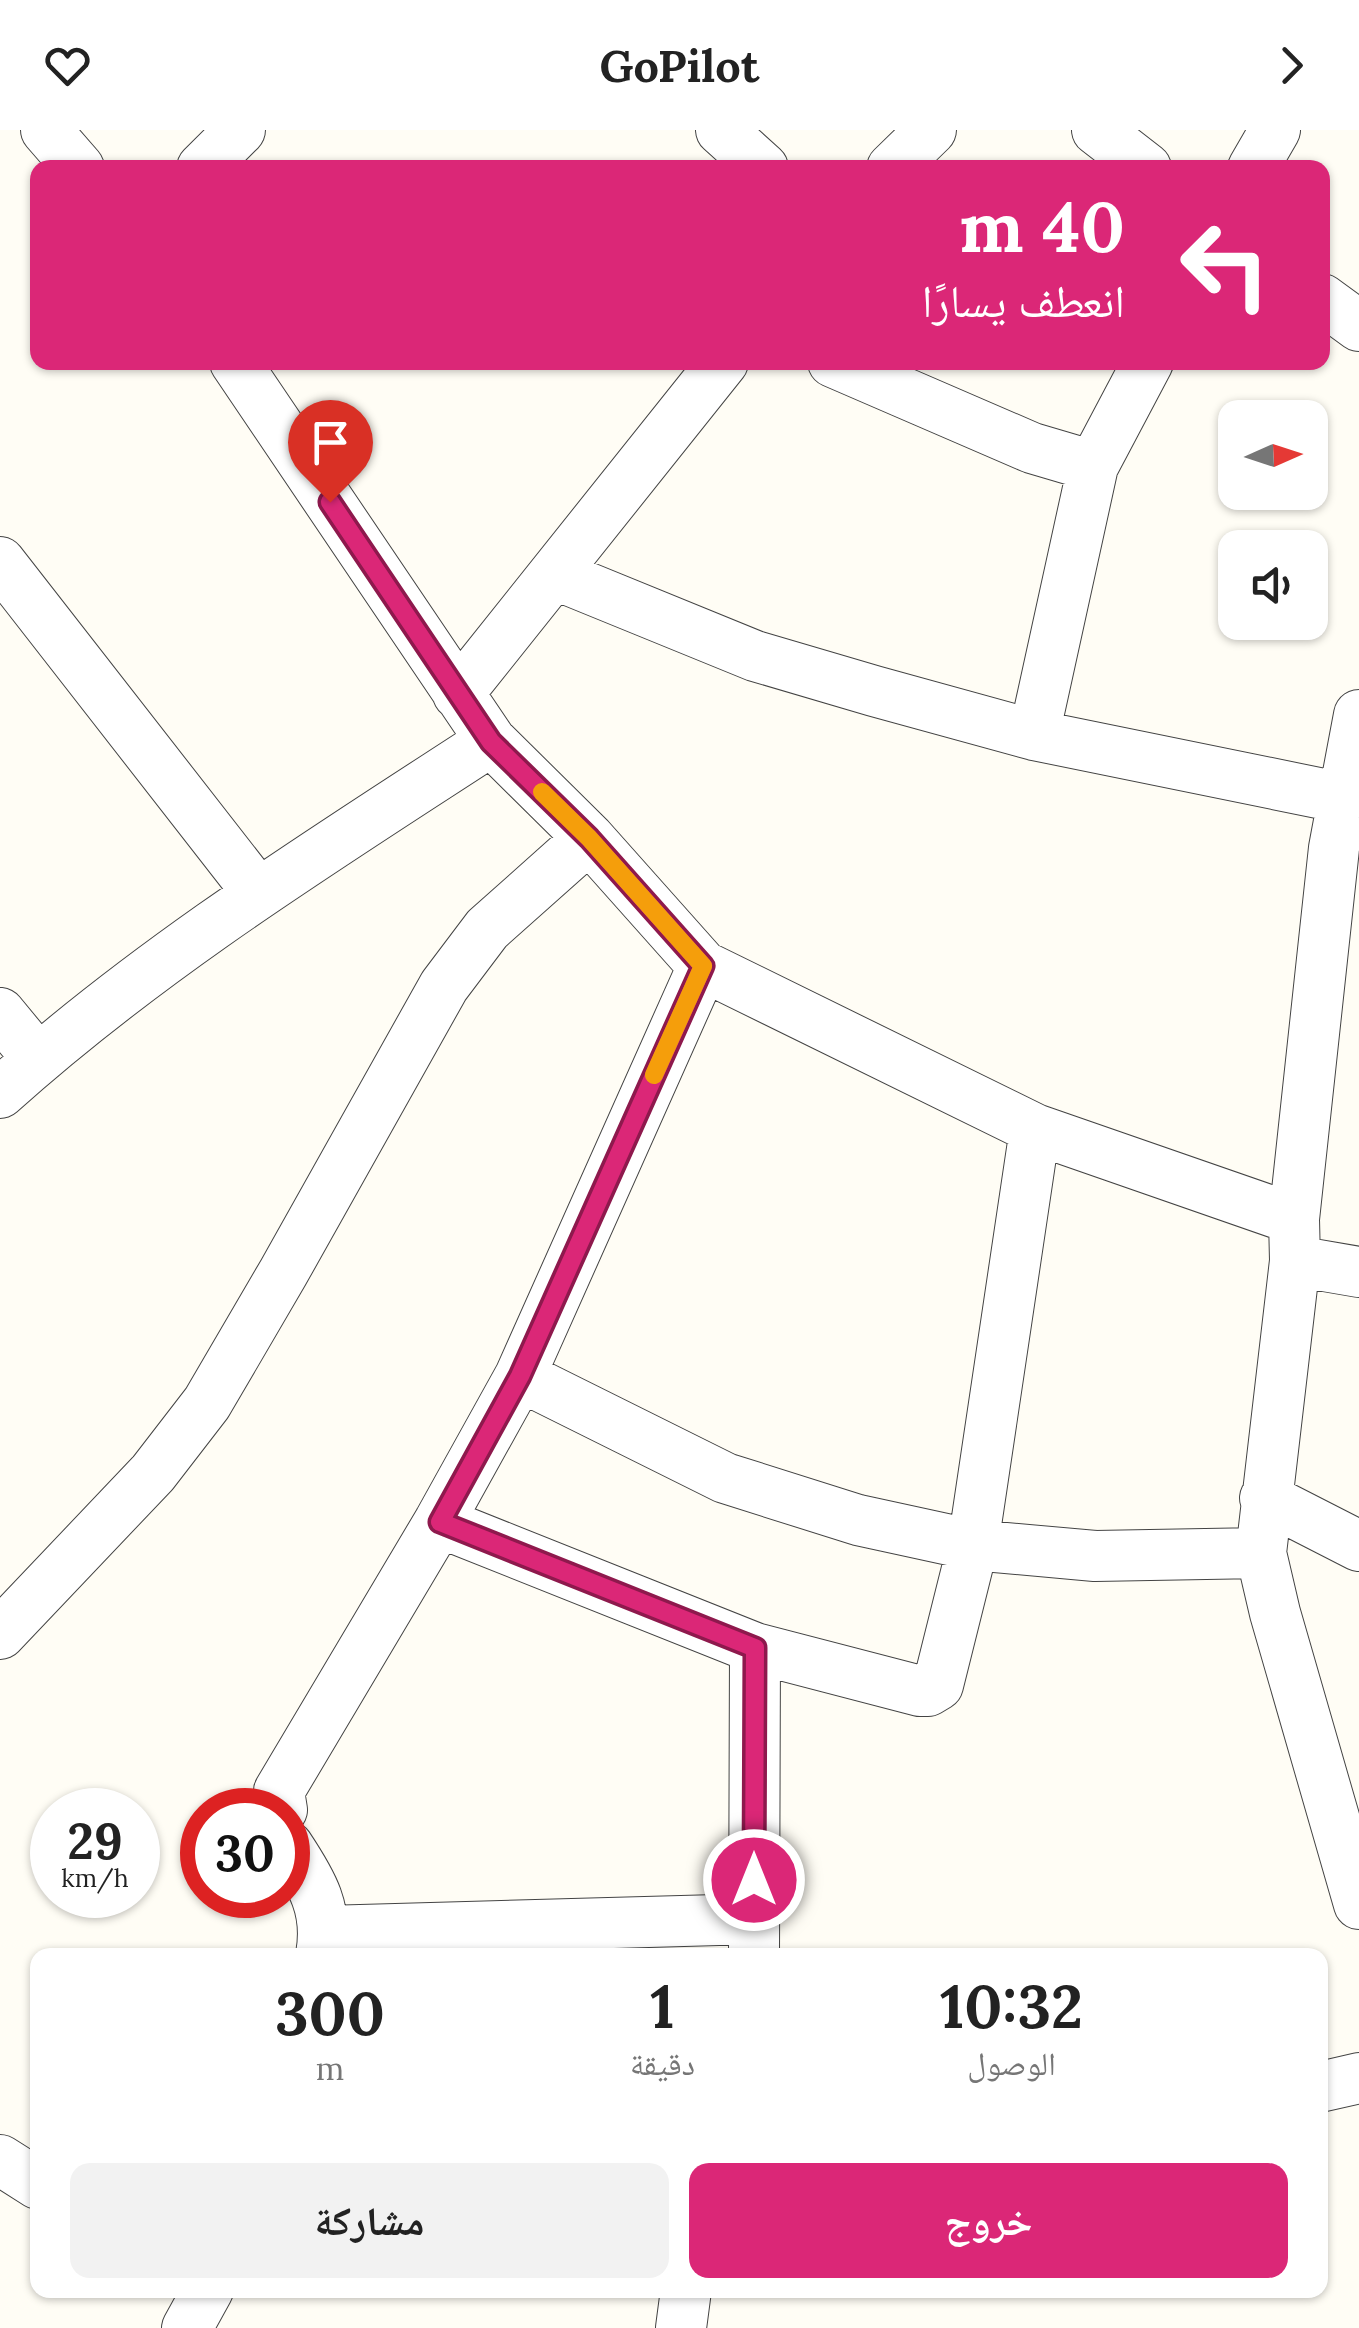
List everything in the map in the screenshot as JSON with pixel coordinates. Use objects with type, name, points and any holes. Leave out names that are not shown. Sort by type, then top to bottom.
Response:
[{"type":"street","points":[[46,130],[72,160]]},
{"type":"street","points":[[210,160],[240,130]]},
{"type":"street","points":[[721,130],[754,160]]},
{"type":"street","points":[[900,160],[931,130]]},
{"type":"street","points":[[1098,130],[1136,160]]},
{"type":"street","points":[[1258,160],[1275,130]]},
{"type":"street","points":[[1330,306],[1359,326]]},
{"type":"street","points":[[240,370],[491,742],[589,838],[703,966],[1035,1129],[1294,1240],[1359,1272]]},
{"type":"street","points":[[458,694],[717,370]]},
{"type":"street","points":[[852,370],[1032,448],[1093,466]]},
{"type":"street","points":[[1034,736],[1093,466],[1144,370]]},
{"type":"street","points":[[0,562],[258,893]]},
{"type":"street","points":[[554,574],[755,656],[1034,736],[1343,798]]},
{"type":"street","points":[[1359,715],[1343,798],[1346,852],[1294,1240],[1261,1553],[1274,1613],[1359,1904]]},
{"type":"street","points":[[0,1093],[38,1059],[258,893],[491,742]]},
{"type":"street","points":[[0,1634],[153,1474],[207,1402],[284,1273],[444,986],[487,928],[589,838]]},
{"type":"street","points":[[280,1788],[440,1522],[520,1376],[703,966]]},
{"type":"street","points":[[0,1013],[38,1059]]},
{"type":"street","points":[[440,1522],[755,1648],[920,1691],[934,1689],[973,1545],[1035,1129]]},
{"type":"street","points":[[520,1376],[725,1478],[858,1520],[973,1545],[1095,1556],[1261,1553]]},
{"type":"street","points":[[1265,1498],[1359,1546]]},
{"type":"street","points":[[310,1879],[323,1943],[754,1937],[755,1648]]},
{"type":"street","points":[[1328,2085],[1359,2078]]},
{"type":"street","points":[[0,2160],[30,2179]]},
{"type":"street","points":[[680,2328],[685,2298]]},
{"type":"slow traffic","points":[[542,792],[589,838],[703,966],[654,1075]]},
{"type":"route","points":[[330,502],[491,742],[589,838],[703,966],[520,1376],[440,1522],[755,1648],[754,1880]]}]
